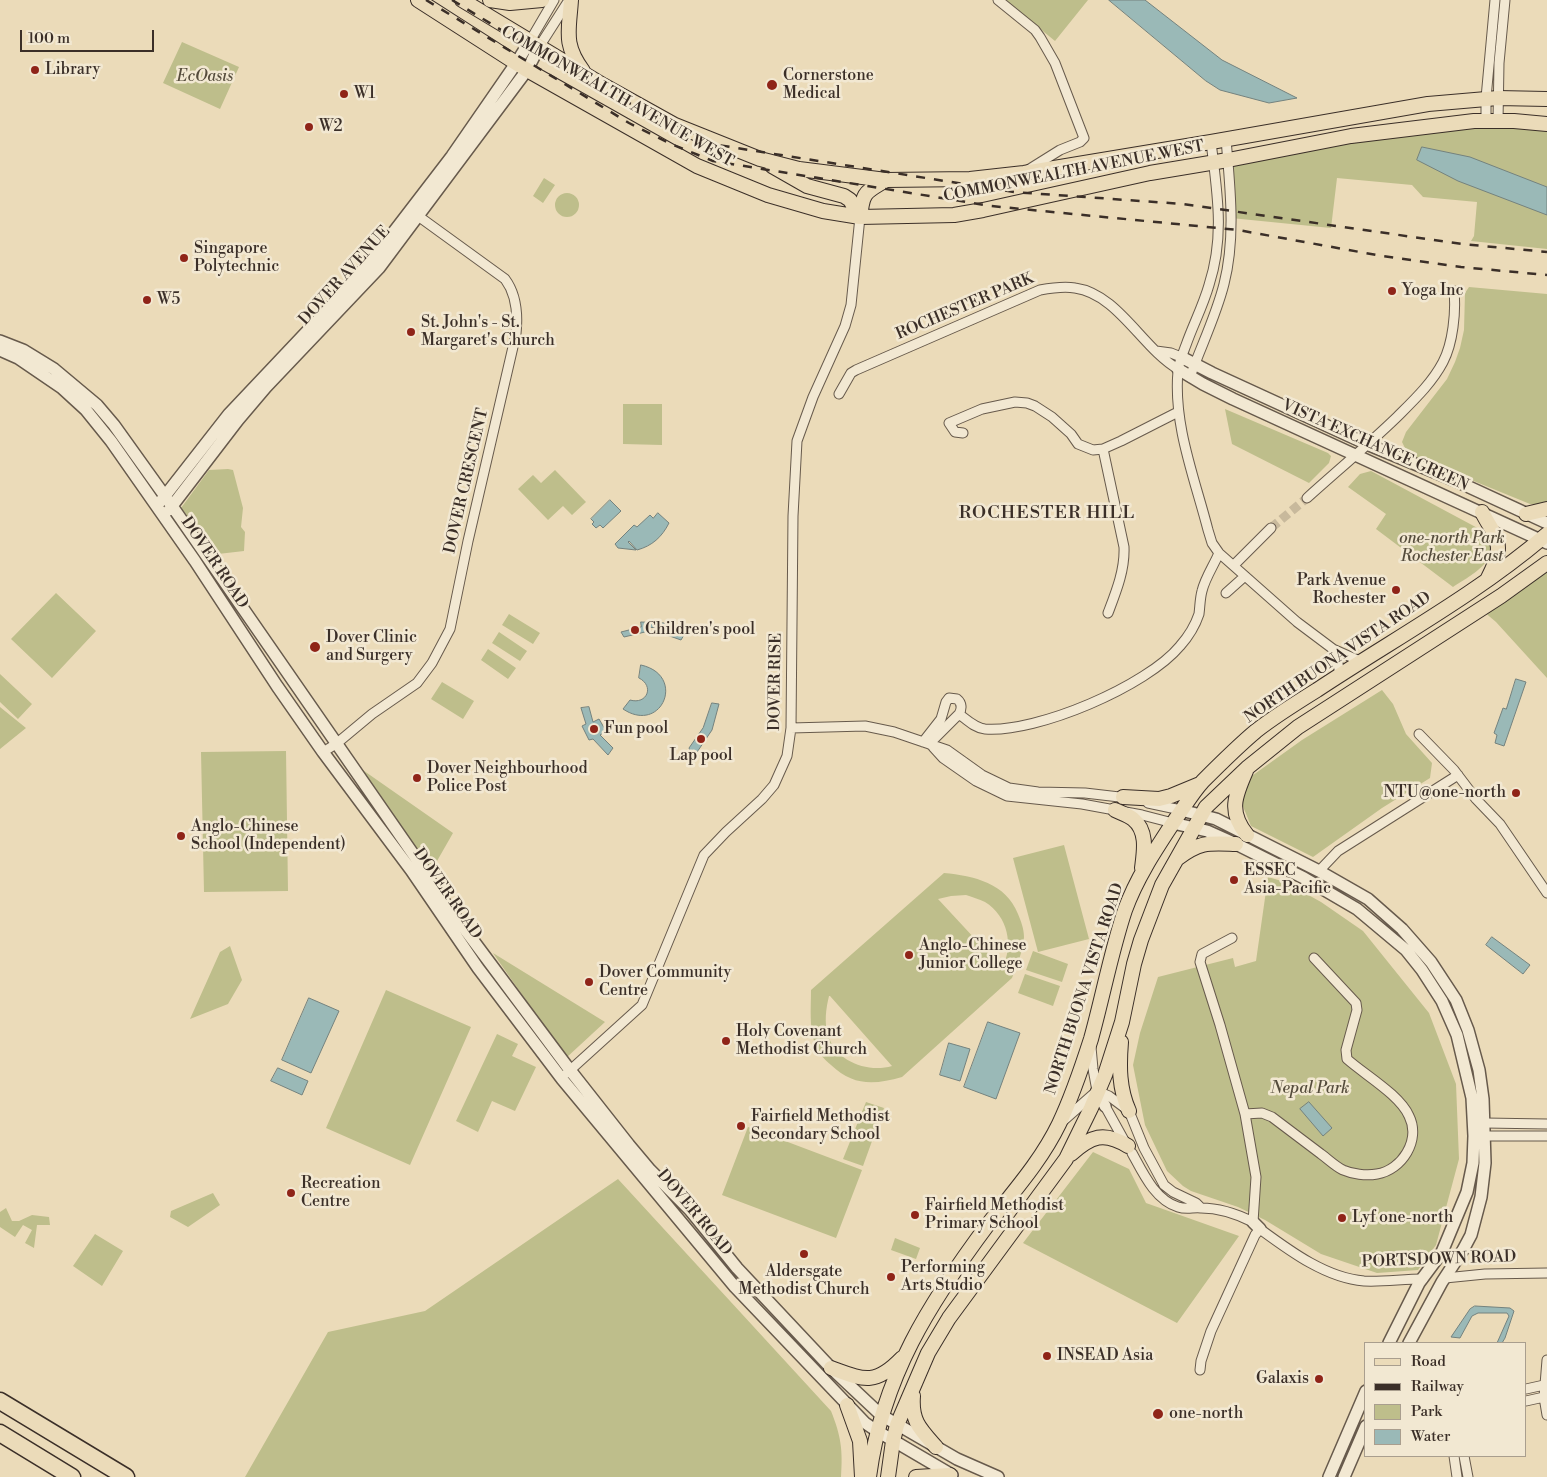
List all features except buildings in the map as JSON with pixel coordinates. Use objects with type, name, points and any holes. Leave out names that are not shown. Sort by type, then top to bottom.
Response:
[{"type":"highway","points":[[0,1401],[126,1477]]},
{"type":"highway","points":[[0,1433],[72,1477]]},
{"type":"main road","name":"COMMONWEALTH AVENUE WEST","points":[[418,0],[522,66],[697,166],[768,196],[801,206],[860,217],[954,215],[1150,173],[1213,163],[1351,136],[1426,126],[1492,121],[1547,124]]},
{"type":"main road","name":"COMMONWEALTH AVENUE WEST","points":[[462,0],[584,74],[675,125],[760,159],[798,169],[886,180],[970,179],[1024,173],[1388,110],[1492,98],[1547,100]]},
{"type":"main road","points":[[490,0],[510,3],[542,0]]},
{"type":"main road","points":[[570,0],[569,45],[584,74]]},
{"type":"main road","points":[[760,159],[799,183],[844,196],[850,200],[860,217]]},
{"type":"main road","points":[[860,217],[862,198],[865,193],[886,180]]},
{"type":"main road","points":[[1526,514],[1547,509]]},
{"type":"main road","points":[[1482,512],[1495,534],[1498,546],[1496,560],[1486,581]]},
{"type":"main road","name":"NORTH BUONA VISTA ROAD","points":[[869,1477],[881,1415],[906,1353],[939,1292],[1027,1175],[1058,1126],[1091,1039],[1126,907],[1142,871],[1201,783],[1255,732],[1340,674],[1486,581],[1545,539]]},
{"type":"main road","points":[[888,1477],[897,1425],[928,1353],[948,1318],[1066,1159],[1098,1091],[1122,1022],[1141,940],[1162,885],[1206,807],[1247,768],[1298,727],[1494,601],[1547,563]]},
{"type":"main road","points":[[1247,768],[1235,799],[1234,810],[1239,825],[1247,835]]},
{"type":"main road","points":[[1123,797],[1158,798],[1171,796],[1201,783]]},
{"type":"main road","points":[[1115,810],[1133,819],[1141,832],[1144,840],[1142,871]]},
{"type":"main road","points":[[1176,859],[1202,844],[1236,844]]},
{"type":"main road","points":[[1122,1022],[1120,1073],[1124,1101],[1129,1112]]},
{"type":"main road","points":[[1066,1159],[1088,1141],[1099,1137],[1117,1139],[1130,1150]]},
{"type":"main road","points":[[831,1368],[861,1379],[877,1377],[892,1368],[906,1353]]},
{"type":"main road","points":[[913,1387],[912,1404],[916,1423],[936,1446]]},
{"type":"main road","points":[[847,1405],[860,1441],[862,1477]]},
{"type":"main road","points":[[916,1477],[953,1476]]},
{"type":"street","points":[[534,44],[554,0]]},
{"type":"street","points":[[534,44],[570,0]]},
{"type":"street","points":[[998,0],[1035,30],[1055,63],[1063,87],[1084,135],[1084,140],[1060,150],[1024,173]]},
{"type":"street","points":[[1492,121],[1494,0]]},
{"type":"street","points":[[1492,98],[1506,0]]},
{"type":"street","name":"DOVER AVENUE","points":[[163,518],[168,502],[238,420],[290,361],[380,268],[414,213],[506,96],[534,44]]},
{"type":"street","points":[[1190,377],[1224,284],[1228,266],[1231,218],[1226,139]]},
{"type":"street","points":[[1210,142],[1220,216],[1220,237],[1209,286],[1178,369],[1178,412],[1208,530],[1212,543],[1219,553],[1297,622],[1333,649],[1360,661]]},
{"type":"street","name":"DOVER CRESCENT","points":[[323,752],[336,744],[372,714],[417,683],[432,663],[450,629],[454,603],[516,334],[517,322],[514,296],[505,279],[414,213]]},
{"type":"street","name":"DOVER RISE","points":[[562,1079],[642,1005],[704,855],[774,785],[787,756],[791,728],[793,516],[797,441],[810,404],[846,326],[851,305],[860,217]]},
{"type":"street","name":"ROCHESTER PARK","points":[[839,394],[851,373],[856,370],[1040,290],[1060,287],[1086,291],[1112,307],[1167,362],[1178,369]]},
{"type":"street","points":[[1307,498],[1368,444],[1420,394],[1443,362],[1452,333],[1454,291]]},
{"type":"street","name":"DOVER ROAD","points":[[0,341],[20,354],[62,388],[86,410],[111,441],[155,507],[195,561],[277,686],[323,752],[412,870],[478,968],[562,1079],[735,1286],[865,1423],[953,1476]]},
{"type":"street","name":"DOVER ROAD","points":[[0,350],[20,354],[54,369],[97,405],[114,425],[422,866],[434,888],[570,1070],[650,1170],[690,1210],[746,1277],[831,1368],[881,1415],[958,1459],[998,1477]]},
{"type":"street","points":[[1156,351],[1171,353],[1181,357]]},
{"type":"street","name":"VISTA EXCHANGE GREEN","points":[[1181,357],[1368,444],[1547,523]]},
{"type":"street","name":"VISTA EXCHANGE GREEN","points":[[1178,369],[1233,399],[1545,539]]},
{"type":"street","points":[[963,433],[955,432],[949,423],[982,410],[1015,402],[1027,403],[1052,417],[1071,434],[1078,444],[1093,450],[1102,449],[1178,412]]},
{"type":"street","points":[[1102,449],[1122,532],[1125,557],[1118,588],[1108,613]]},
{"type":"street","name":"DOVER AVENUE","points":[[155,507],[168,502]]},
{"type":"street","points":[[1234,565],[1270,528]]},
{"type":"street","points":[[959,714],[974,726],[984,729],[1031,724],[1107,696],[1140,678],[1176,650],[1192,629],[1198,614],[1202,590],[1219,553]]},
{"type":"street","points":[[1226,593],[1245,576]]},
{"type":"street","points":[[1333,649],[1340,674]]},
{"type":"street","points":[[949,698],[960,701],[961,711],[959,714],[927,744],[941,719],[949,698]]},
{"type":"street","points":[[791,728],[865,726],[894,732],[947,750],[982,775],[1009,788],[1038,792],[1085,793],[1123,797],[1201,814],[1216,819],[1319,871],[1368,899],[1402,929],[1431,962],[1456,1000],[1468,1030],[1479,1070],[1479,1123],[1485,1163],[1481,1197],[1471,1235],[1410,1342]]},
{"type":"street","points":[[1420,734],[1458,774],[1476,799],[1500,824],[1547,893]]},
{"type":"street","points":[[927,744],[943,758],[976,781],[1007,796],[1082,804],[1207,831],[1332,893],[1357,910],[1406,950],[1422,970],[1442,1001],[1457,1035],[1479,1123]]},
{"type":"street","points":[[1319,871],[1338,851],[1458,774]]},
{"type":"street","points":[[1200,1370],[1200,1361],[1211,1331],[1252,1242],[1256,1226],[1253,1206],[1256,1192],[1256,1177],[1245,1114],[1218,1017],[1200,962],[1202,954],[1232,938]]},
{"type":"street","points":[[1245,1114],[1262,1113],[1272,1117],[1342,1170],[1363,1174],[1378,1174],[1404,1158],[1409,1150],[1413,1132],[1410,1116],[1402,1104],[1347,1059],[1346,1050],[1357,1010],[1356,1004],[1314,958]]},
{"type":"street","name":"PORTSDOWN ROAD","points":[[1091,1039],[1093,1069],[1098,1091],[1105,1106],[1146,1180],[1165,1200],[1178,1207],[1192,1209],[1200,1207],[1239,1215],[1303,1258],[1343,1277],[1364,1281],[1445,1278],[1485,1274],[1547,1273]]},
{"type":"street","points":[[1058,1126],[1098,1091]]},
{"type":"street","name":"PORTSDOWN ROAD","points":[[1098,1091],[1109,1096],[1129,1112],[1144,1148],[1164,1185],[1200,1207]]},
{"type":"street","points":[[1479,1123],[1547,1124]]},
{"type":"street","points":[[1480,1136],[1547,1136]]},
{"type":"street","points":[[1390,1342],[1423,1279],[1442,1252],[1467,1192],[1480,1136]]},
{"type":"street","points":[[1239,1215],[1253,1206]]},
{"type":"street","points":[[1547,1360],[1544,1385],[1547,1415]]},
{"type":"street","points":[[1527,1389],[1544,1385]]},
{"type":"street","points":[[1329,1477],[1364,1395]]},
{"type":"street","points":[[1527,1401],[1544,1397]]},
{"type":"street","points":[[1344,1477],[1364,1433]]},
{"type":"street","points":[[1454,1457],[1457,1477]]},
{"type":"street","points":[[1464,1457],[1468,1477]]},
{"type":"green space","points":[[1005,0],[1088,0],[1055,41]]},
{"type":"green space","name":"EcOasis","points":[[182,42],[239,67],[220,109],[163,83]]},
{"type":"green space","points":[[1547,124],[1547,249],[1471,241],[1474,236],[1477,202],[1423,197],[1412,185],[1337,178],[1331,228],[1231,218],[1228,160],[1426,126]]},
{"type":"green space","points":[[544,178],[555,185],[543,203],[533,196]]},
{"type":"green space","points":[[562,193],[572,193],[579,200],[579,210],[572,217],[562,217],[555,210],[555,200]]},
{"type":"green space","points":[[1469,287],[1547,294],[1547,505],[1530,504],[1415,457],[1407,452],[1402,442],[1406,432],[1447,379],[1455,362],[1464,330],[1465,293]]},
{"type":"green space","points":[[623,404],[662,404],[662,445],[623,444]]},
{"type":"green space","points":[[1225,409],[1328,453],[1331,456],[1329,463],[1309,483],[1232,444]]},
{"type":"green space","points":[[209,470],[233,470],[243,508],[241,527],[245,532],[244,551],[218,554],[181,508]]},
{"type":"green space","points":[[555,470],[586,502],[572,515],[563,506],[548,520],[518,489],[533,475],[541,483]]},
{"type":"green space","name":"one-north Park Rochester East","points":[[1371,471],[1485,532],[1490,542],[1490,551],[1483,565],[1453,587],[1376,529],[1386,514],[1348,487],[1360,474]]},
{"type":"green space","points":[[1547,563],[1547,678],[1496,622],[1483,611]]},
{"type":"green space","points":[[56,593],[96,631],[52,678],[11,639]]},
{"type":"green space","points":[[509,614],[540,633],[533,644],[502,625]]},
{"type":"green space","points":[[499,632],[527,651],[520,661],[492,643]]},
{"type":"green space","points":[[488,649],[516,668],[508,679],[481,660]]},
{"type":"green space","points":[[0,674],[32,704],[18,719],[0,702]]},
{"type":"green space","points":[[442,682],[474,701],[463,719],[431,699]]},
{"type":"green space","points":[[1382,690],[1393,704],[1406,734],[1432,763],[1430,778],[1382,808],[1313,857],[1251,826],[1242,804],[1249,778],[1302,740]]},
{"type":"green space","points":[[0,707],[26,728],[0,749]]},
{"type":"green space","points":[[286,751],[288,891],[204,892],[201,752]]},
{"type":"green space","points":[[357,766],[453,833],[429,875]]},
{"type":"green space","points":[[1064,845],[1089,939],[1038,952],[1013,858]]},
{"type":"green space","points":[[944,873],[967,876],[997,888],[1013,903],[1022,925],[1024,937],[1020,958],[1012,978],[902,1077],[864,1082],[847,1077],[826,1060],[818,1050],[813,1038],[811,990]],"holes":[[[966,895],[985,902],[993,908],[1004,923],[1007,932],[1008,950],[1002,968],[938,899]],[[830,996],[892,1066],[883,1068],[863,1066],[845,1059],[838,1052],[832,1044],[826,1026]]]},
{"type":"green space","name":"Nepal Park","points":[[1268,877],[1285,882],[1321,902],[1363,931],[1429,1013],[1456,1084],[1459,1159],[1436,1245],[1418,1270],[1377,1273],[1321,1254],[1265,1220],[1238,1207],[1191,1191],[1167,1171],[1145,1125],[1133,1065],[1140,1033],[1158,977],[1233,958],[1235,967],[1256,961]]},
{"type":"green space","points":[[230,946],[242,980],[228,1004],[190,1019],[220,952]]},
{"type":"green space","points":[[1033,951],[1068,964],[1062,982],[1026,970]]},
{"type":"green space","points":[[493,953],[605,1022],[566,1058]]},
{"type":"green space","points":[[1025,974],[1060,986],[1053,1006],[1018,993]]},
{"type":"green space","points":[[386,990],[471,1027],[410,1165],[326,1128]]},
{"type":"green space","points":[[497,1034],[518,1044],[512,1056],[536,1067],[515,1111],[492,1101],[478,1132],[456,1121]]},
{"type":"green space","points":[[866,1102],[884,1108],[863,1166],[843,1159]]},
{"type":"green space","points":[[748,1127],[862,1170],[836,1238],[722,1195]]},
{"type":"green space","points":[[1093,1152],[1129,1169],[1146,1203],[1239,1236],[1177,1323],[1023,1243]]},
{"type":"green space","points":[[618,1179],[831,1411],[840,1443],[842,1459],[841,1477],[245,1477],[328,1332],[425,1311]]},
{"type":"green space","points":[[213,1193],[220,1205],[188,1227],[170,1217],[171,1211]]},
{"type":"green space","points":[[6,1208],[12,1221],[19,1221],[32,1215],[49,1217],[50,1225],[37,1225],[34,1248],[25,1243],[32,1230],[23,1225],[15,1237],[0,1227],[0,1212]]},
{"type":"green space","points":[[95,1234],[123,1251],[102,1286],[73,1266]]},
{"type":"green space","points":[[895,1238],[920,1248],[916,1259],[891,1250]]},
{"type":"water","points":[[1109,0],[1145,0],[1222,60],[1297,98],[1269,103],[1220,90],[1206,81]]},
{"type":"water","points":[[1422,147],[1470,157],[1547,187],[1547,215],[1458,181],[1417,160]]},
{"type":"water","points":[[610,500],[621,511],[603,528],[600,525],[596,528],[592,524],[594,522],[591,519]]},
{"type":"water","points":[[658,513],[669,523],[656,540],[637,550],[629,541],[636,550],[618,548],[615,544],[634,525],[637,527],[650,515],[653,518]]},
{"type":"water","name":"Children's pool","points":[[641,622],[664,623],[664,626],[675,629],[684,635],[681,640],[660,632],[660,628],[645,627],[645,632],[624,637],[621,632],[641,627]]},
{"type":"water","points":[[641,665],[655,671],[663,680],[666,690],[664,700],[658,709],[649,714],[637,715],[623,709],[630,700],[641,700],[647,694],[647,686],[639,678]]},
{"type":"water","points":[[1516,679],[1526,682],[1504,746],[1495,743],[1497,735],[1494,733],[1503,708],[1506,709]]},
{"type":"water","name":"Lap pool","points":[[712,703],[719,704],[712,730],[693,758],[689,748],[703,728]]},
{"type":"water","name":"Fun pool","points":[[589,707],[593,722],[599,719],[606,731],[600,735],[613,748],[608,755],[593,739],[589,740],[582,726],[586,724],[581,708]]},
{"type":"water","points":[[1492,937],[1530,965],[1523,974],[1486,945]]},
{"type":"water","points":[[309,998],[339,1011],[311,1073],[282,1060]]},
{"type":"water","points":[[988,1022],[1020,1033],[996,1099],[964,1087]]},
{"type":"water","points":[[949,1043],[970,1049],[960,1081],[940,1075]]},
{"type":"water","points":[[278,1068],[308,1081],[302,1095],[271,1081]]},
{"type":"water","points":[[1309,1102],[1332,1128],[1323,1136],[1300,1109]]},
{"type":"water","points":[[1475,1306],[1510,1308],[1514,1311],[1503,1342],[1497,1342],[1509,1316],[1507,1313],[1478,1313],[1472,1316],[1460,1338],[1451,1337],[1470,1309]]},
{"type":"tunnel","points":[[1271,528],[1307,498]]},
{"type":"railway","points":[[426,0],[629,123],[671,144],[713,161],[991,206],[1238,230],[1382,256],[1461,267],[1547,275]]},
{"type":"railway","points":[[452,0],[593,86],[718,145],[1014,192],[1183,204],[1462,244],[1547,252]]},
{"type":"place","name":"Library","points":[[35,70]]},
{"type":"place","name":"Cornerstone Medical","points":[[772,85]]},
{"type":"place","name":"W1","points":[[344,94]]},
{"type":"place","name":"W2","points":[[309,127]]},
{"type":"place","name":"Singapore Polytechnic","points":[[184,258]]},
{"type":"place","name":"Yoga Inc","points":[[1392,291]]},
{"type":"place","name":"W5","points":[[147,300]]},
{"type":"place","name":"St. John's - St. Margaret's Church","points":[[411,332]]},
{"type":"place","name":"Park Avenue Rochester","points":[[1396,590]]},
{"type":"place","name":"Children's pool","points":[[635,630]]},
{"type":"place","name":"Dover Clinic and Surgery","points":[[315,647]]},
{"type":"place","name":"Fun pool","points":[[594,729]]},
{"type":"place","name":"Lap pool","points":[[701,739]]},
{"type":"place","name":"Dover Neighbourhood Police Post","points":[[417,778]]},
{"type":"place","name":"NTU@one-north","points":[[1516,793]]},
{"type":"place","name":"Anglo-Chinese School (Independent)","points":[[181,836]]},
{"type":"place","name":"ESSEC Asia-Pacific","points":[[1234,880]]},
{"type":"place","name":"Anglo-Chinese Junior College","points":[[909,955]]},
{"type":"place","name":"Dover Community Centre","points":[[589,982]]},
{"type":"place","name":"Holy Covenant Methodist Church","points":[[726,1041]]},
{"type":"place","name":"Fairfield Methodist Secondary School","points":[[741,1126]]},
{"type":"place","name":"Recreation Centre","points":[[291,1193]]},
{"type":"place","name":"Fairfield Methodist Primary School","points":[[915,1215]]},
{"type":"place","name":"Lyf one-north","points":[[1342,1218]]},
{"type":"place","name":"Aldersgate Methodist Church","points":[[804,1254]]},
{"type":"place","name":"Performing Arts Studio","points":[[891,1277]]},
{"type":"place","name":"INSEAD Asia","points":[[1047,1356]]},
{"type":"place","name":"Galaxis","points":[[1319,1379]]},
{"type":"place","name":"one-north","points":[[1158,1414]]},
{"type":"district","name":"ROCHESTER HILL","points":[[1047,514]]}]
